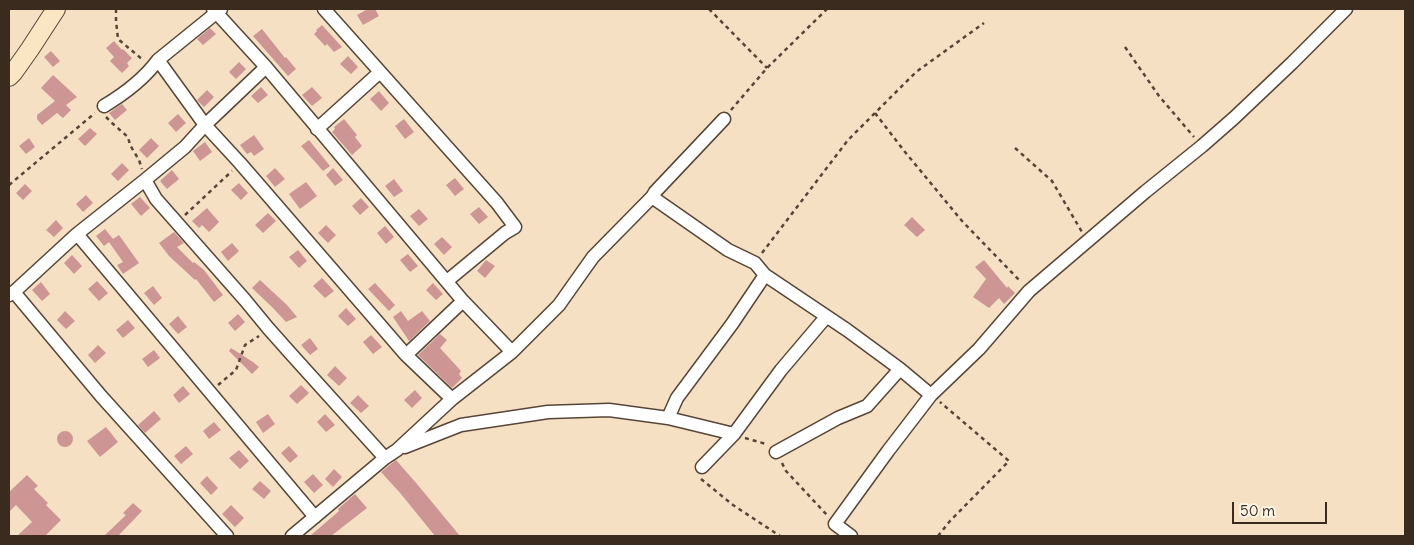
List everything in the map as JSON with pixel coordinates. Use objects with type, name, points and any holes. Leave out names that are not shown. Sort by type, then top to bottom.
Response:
[{"type":"street","points":[[9,77],[30,50],[56,9]]},
{"type":"street","points":[[324,9],[496,203],[515,227],[505,233],[447,281]]},
{"type":"street","points":[[851,536],[835,524],[888,450],[931,395],[979,349],[1030,291],[1234,118],[1346,9]]},
{"type":"street","points":[[104,106],[125,93],[216,10],[463,301],[512,352]]},
{"type":"street","points":[[155,64],[205,125],[406,355],[452,399]]},
{"type":"street","points":[[227,536],[12,294],[77,234],[185,147],[205,125],[266,67]]},
{"type":"street","points":[[318,129],[380,72]]},
{"type":"street","points":[[292,536],[397,450],[452,399],[512,352],[559,305],[593,256],[652,197],[724,119]]},
{"type":"street","points":[[145,180],[156,199],[268,328],[385,458]]},
{"type":"street","points":[[652,197],[728,250],[755,262],[765,276],[847,330],[900,369],[931,395]]},
{"type":"street","points":[[77,234],[315,517]]},
{"type":"street","points":[[668,418],[677,398],[765,276]]},
{"type":"street","points":[[406,355],[463,301]]},
{"type":"street","points":[[702,468],[734,434],[781,370],[826,317]]},
{"type":"street","points":[[776,452],[838,418],[867,406],[900,369]]},
{"type":"street","points":[[397,450],[461,425],[548,412],[608,410],[668,418],[734,434]]},
{"type":"path","points":[[116,9],[118,39],[155,64]]},
{"type":"path","points":[[709,9],[767,68]]},
{"type":"path","points":[[724,119],[767,68],[827,9]]},
{"type":"path","points":[[755,262],[848,140],[916,72],[984,23]]},
{"type":"path","points":[[1125,46],[1159,96],[1202,146]]},
{"type":"path","points":[[104,106],[104,114],[128,137],[130,145],[139,160],[145,180]]},
{"type":"path","points":[[9,185],[104,106]]},
{"type":"path","points":[[875,113],[962,221],[1030,291]]},
{"type":"path","points":[[1015,148],[1052,181],[1087,241]]},
{"type":"path","points":[[177,223],[240,163]]},
{"type":"path","points":[[209,391],[236,370],[245,345],[268,328]]},
{"type":"path","points":[[931,395],[1009,462],[950,521],[938,536]]},
{"type":"path","points":[[734,434],[770,445],[786,471],[835,524]]},
{"type":"path","points":[[702,468],[701,479],[733,505],[780,536]]},
{"type":"building","points":[[368,9],[375,9],[379,16],[363,25],[357,15]]},
{"type":"building","points":[[322,25],[342,47],[334,52],[327,44],[325,46],[314,34]]},
{"type":"building","points":[[210,28],[216,34],[203,45],[197,39]]},
{"type":"building","points":[[262,29],[296,69],[288,76],[253,36]]},
{"type":"building","points":[[114,41],[132,58],[127,63],[129,66],[122,73],[110,61],[114,57],[106,48]]},
{"type":"building","points":[[51,51],[60,61],[53,67],[44,57]]},
{"type":"building","points":[[348,56],[358,67],[351,74],[340,64]]},
{"type":"building","points":[[239,62],[246,69],[236,79],[229,72]]},
{"type":"building","points":[[53,75],[77,97],[66,105],[71,110],[63,118],[57,113],[42,125],[37,119],[37,115],[55,101],[41,88]]},
{"type":"building","points":[[261,87],[268,95],[258,103],[251,96]]},
{"type":"building","points":[[312,87],[322,98],[312,106],[302,95]]},
{"type":"building","points":[[207,90],[214,97],[204,107],[197,100]]},
{"type":"building","points":[[379,91],[389,103],[381,111],[370,99]]},
{"type":"building","points":[[122,104],[127,110],[115,120],[109,113]]},
{"type":"building","points":[[178,114],[186,123],[176,132],[168,123]]},
{"type":"building","points":[[344,119],[357,135],[355,137],[362,146],[352,155],[332,132],[335,129],[334,127]]},
{"type":"building","points":[[404,119],[414,132],[405,139],[395,126]]},
{"type":"building","points":[[90,128],[97,134],[85,146],[78,139]]},
{"type":"building","points":[[254,135],[264,149],[254,156],[251,152],[247,154],[240,145]]},
{"type":"building","points":[[29,138],[35,147],[26,154],[19,146]]},
{"type":"building","points":[[151,138],[159,146],[147,158],[139,150]]},
{"type":"building","points":[[309,140],[330,166],[323,171],[301,146]]},
{"type":"building","points":[[205,142],[212,152],[200,161],[193,151]]},
{"type":"building","points":[[122,163],[129,170],[118,181],[111,174]]},
{"type":"building","points":[[275,168],[285,179],[275,187],[266,176]]},
{"type":"building","points":[[333,168],[343,180],[335,186],[326,175]]},
{"type":"building","points":[[172,170],[179,179],[167,189],[160,181]]},
{"type":"building","points":[[455,178],[464,189],[455,196],[446,185]]},
{"type":"building","points":[[394,179],[403,191],[394,197],[385,186]]},
{"type":"building","points":[[306,182],[317,196],[300,209],[289,194]]},
{"type":"building","points":[[239,183],[248,193],[241,200],[231,190]]},
{"type":"building","points":[[25,184],[32,191],[23,200],[16,193]]},
{"type":"building","points":[[86,195],[93,203],[83,212],[76,204]]},
{"type":"building","points":[[140,197],[150,208],[141,216],[131,204]]},
{"type":"building","points":[[361,198],[369,207],[360,215],[352,206]]},
{"type":"building","points":[[479,207],[488,217],[479,224],[470,214]]},
{"type":"building","points":[[207,208],[219,222],[209,232],[202,225],[199,228],[192,221]]},
{"type":"building","points":[[419,209],[428,219],[419,226],[410,216]]},
{"type":"building","points":[[268,213],[276,221],[263,233],[255,225]]},
{"type":"building","points":[[912,217],[925,230],[917,237],[904,225]]},
{"type":"building","points":[[56,220],[63,228],[54,237],[46,230]]},
{"type":"building","points":[[326,225],[336,235],[328,243],[318,233]]},
{"type":"building","points":[[385,226],[394,237],[386,244],[377,233]]},
{"type":"building","points":[[105,229],[113,239],[119,235],[139,263],[123,274],[117,265],[123,262],[109,242],[104,246],[96,236]]},
{"type":"building","points":[[174,232],[184,243],[177,247],[193,263],[204,270],[223,295],[214,302],[196,279],[169,256],[159,243]]},
{"type":"building","points":[[442,237],[452,247],[444,255],[434,244]]},
{"type":"building","points":[[232,243],[239,251],[228,261],[221,252]]},
{"type":"building","points":[[298,250],[307,261],[299,268],[289,257]]},
{"type":"building","points":[[408,254],[418,266],[410,272],[400,260]]},
{"type":"building","points":[[72,255],[82,266],[74,274],[64,263]]},
{"type":"building","points":[[486,260],[495,266],[485,278],[477,271]]},
{"type":"building","points":[[984,260],[1007,288],[1008,286],[1015,293],[1004,304],[999,298],[989,308],[973,297],[986,279],[975,267]]},
{"type":"building","points":[[322,278],[334,291],[325,298],[313,286]]},
{"type":"building","points":[[260,280],[297,317],[286,322],[252,288]]},
{"type":"building","points":[[97,281],[108,293],[99,301],[88,289]]},
{"type":"building","points":[[41,282],[50,294],[42,301],[32,290]]},
{"type":"building","points":[[375,283],[395,305],[389,311],[368,289]]},
{"type":"building","points":[[433,283],[443,294],[436,300],[426,290]]},
{"type":"building","points":[[153,286],[162,298],[154,305],[144,293]]},
{"type":"building","points":[[346,308],[356,319],[348,326],[338,316]]},
{"type":"building","points":[[65,311],[75,321],[66,329],[57,320]]},
{"type":"building","points":[[401,311],[408,321],[422,311],[430,321],[409,341],[393,317]]},
{"type":"building","points":[[238,314],[245,322],[235,331],[228,323]]},
{"type":"building","points":[[178,316],[187,327],[178,334],[169,324]]},
{"type":"building","points":[[128,320],[135,328],[123,338],[116,330]]},
{"type":"building","points":[[440,334],[447,340],[440,348],[461,371],[459,374],[462,378],[452,388],[418,355]]},
{"type":"building","points":[[371,335],[382,347],[373,354],[363,342]]},
{"type":"building","points":[[310,338],[318,349],[310,355],[301,345]]},
{"type":"building","points":[[98,345],[106,353],[95,363],[88,355]]},
{"type":"building","points":[[231,348],[259,367],[252,374],[229,351]]},
{"type":"building","points":[[154,350],[160,358],[148,367],[142,359]]},
{"type":"building","points":[[335,366],[347,378],[339,386],[327,375]]},
{"type":"building","points":[[301,385],[309,393],[297,404],[289,396]]},
{"type":"building","points":[[183,386],[190,394],[179,403],[173,395]]},
{"type":"building","points":[[415,390],[422,398],[412,408],[404,400]]},
{"type":"building","points":[[358,395],[369,406],[361,413],[350,403]]},
{"type":"building","points":[[154,411],[161,419],[145,433],[138,425]]},
{"type":"building","points":[[268,414],[275,424],[263,433],[256,422]]},
{"type":"building","points":[[325,414],[335,425],[326,432],[317,422]]},
{"type":"building","points":[[214,422],[221,430],[209,439],[203,431]]},
{"type":"building","points":[[106,427],[118,442],[100,457],[87,441]]},
{"type":"building","points":[[62,431],[68,431],[73,436],[71,445],[62,447],[57,442],[57,436]]},
{"type":"building","points":[[186,446],[193,454],[181,464],[174,456]]},
{"type":"building","points":[[289,446],[298,456],[290,463],[281,453]]},
{"type":"building","points":[[239,450],[249,461],[240,469],[229,458]]},
{"type":"building","points":[[396,460],[460,536],[435,536],[381,472]]},
{"type":"building","points":[[334,469],[342,477],[333,487],[325,479]]},
{"type":"building","points":[[313,474],[323,485],[314,493],[304,482]]},
{"type":"building","points":[[27,475],[38,486],[34,489],[48,503],[46,505],[61,520],[45,536],[17,536],[32,522],[16,505],[9,512],[9,492]]},
{"type":"building","points":[[207,476],[218,488],[211,495],[200,483]]},
{"type":"building","points":[[260,481],[271,491],[264,499],[252,489]]},
{"type":"building","points":[[355,494],[367,508],[331,536],[310,536],[339,511],[338,509]]},
{"type":"building","points":[[133,503],[142,511],[118,536],[104,536],[126,515],[123,513]]},
{"type":"building","points":[[231,505],[244,518],[235,527],[222,514]]}]
